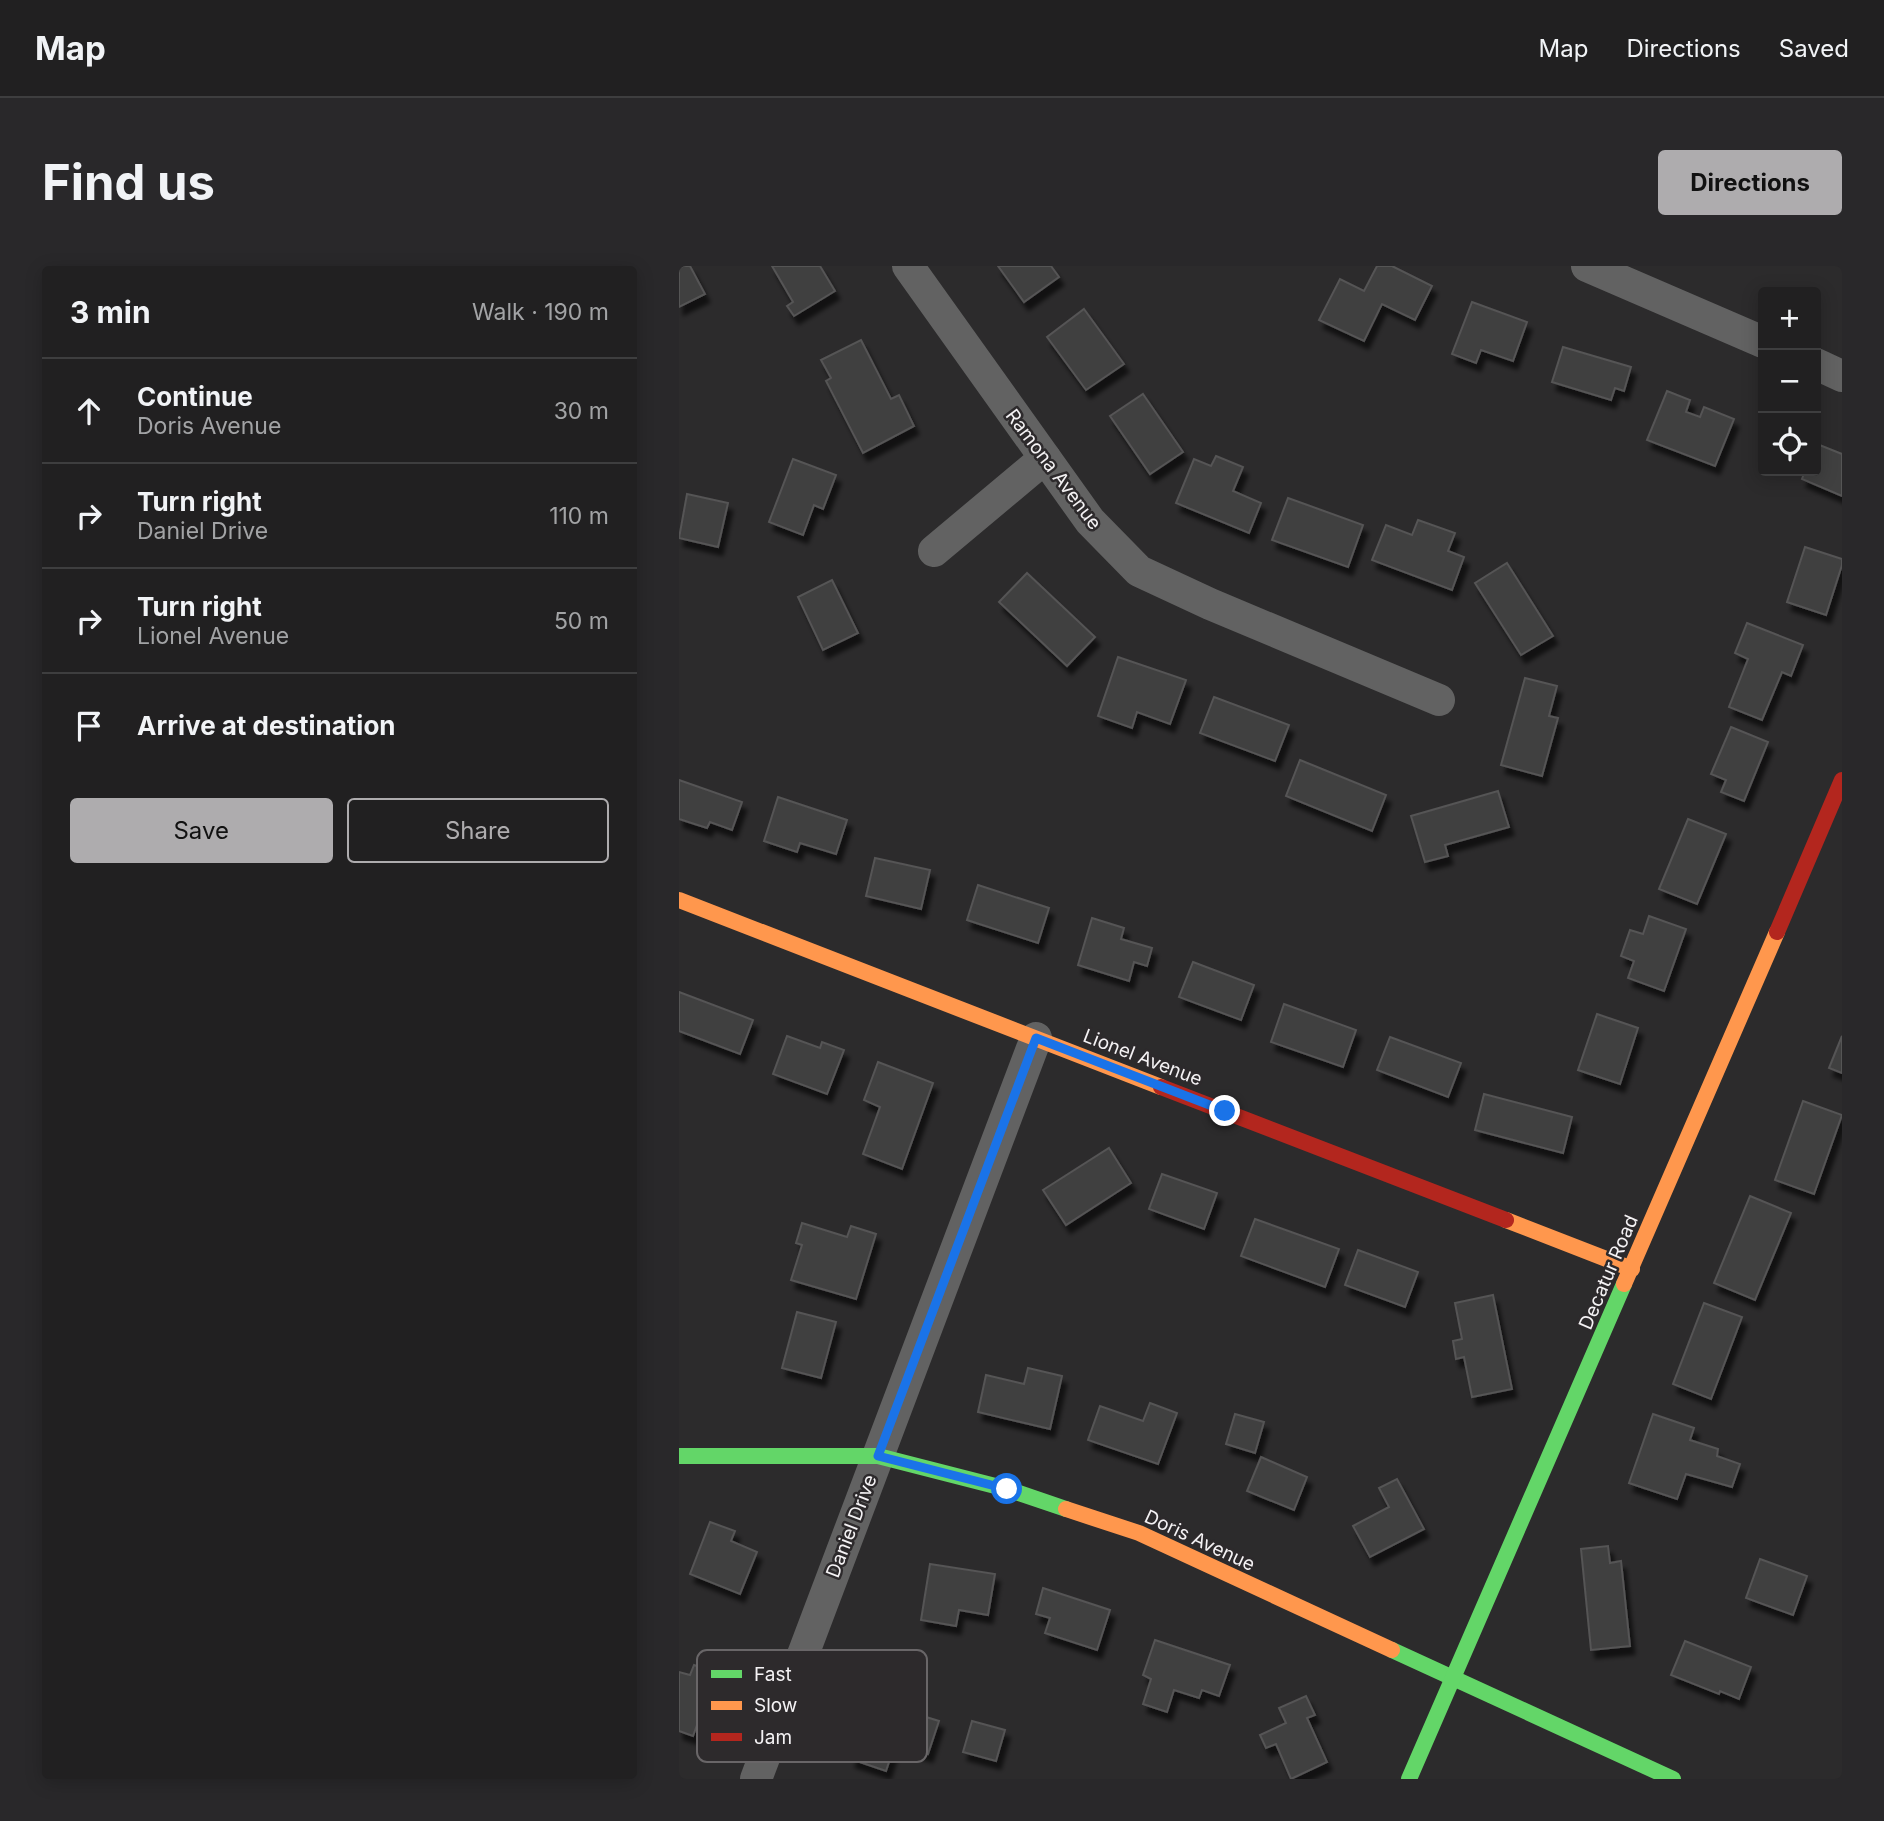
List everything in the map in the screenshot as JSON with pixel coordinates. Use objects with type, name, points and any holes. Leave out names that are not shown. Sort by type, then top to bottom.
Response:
[{"type":"street","name":"Ramona Avenue","points":[[908,266],[1090,520],[1139,571],[1210,604],[1439,700]]},
{"type":"street","points":[[1587,266],[1758,340]]},
{"type":"street","points":[[1821,366],[1842,376]]},
{"type":"street","points":[[935,551],[1045,458]]},
{"type":"street","name":"Decatur Road","points":[[1409,1779],[1842,780]]},
{"type":"street","name":"Lionel Avenue","points":[[679,900],[1632,1269]]},
{"type":"street","name":"Daniel Drive","points":[[805,1650],[1036,1038]]},
{"type":"street","name":"Doris Avenue","points":[[679,1456],[878,1456],[1007,1489],[1139,1534],[1673,1779]]},
{"type":"street","name":"Daniel Drive","points":[[756,1779],[762,1762]]},
{"type":"building","points":[[690,266],[705,294],[679,307],[679,268]]},
{"type":"building","points":[[772,266],[820,266],[835,291],[794,316],[787,306],[793,302]]},
{"type":"building","points":[[998,266],[1051,266],[1059,277],[1024,302]]},
{"type":"building","points":[[1377,266],[1392,266],[1432,286],[1415,320],[1382,304],[1364,341],[1319,320],[1340,279],[1364,291]]},
{"type":"building","points":[[1472,302],[1527,322],[1513,361],[1481,350],[1476,363],[1452,354]]},
{"type":"building","points":[[1084,309],[1124,364],[1086,390],[1047,337]]},
{"type":"building","points":[[861,340],[891,399],[899,395],[914,426],[863,453],[826,381],[831,378],[821,360]]},
{"type":"building","points":[[1563,347],[1631,367],[1624,391],[1615,388],[1611,400],[1552,382]]},
{"type":"building","points":[[1667,391],[1690,400],[1686,412],[1700,417],[1704,407],[1734,419],[1715,466],[1647,440]]},
{"type":"building","points":[[1143,394],[1183,452],[1150,474],[1110,416]]},
{"type":"building","points":[[1821,446],[1842,454],[1842,496],[1802,479],[1803,476],[1821,476]]},
{"type":"building","points":[[1216,456],[1243,467],[1233,491],[1261,503],[1249,533],[1176,503],[1194,459],[1211,466]]},
{"type":"building","points":[[793,459],[836,475],[823,509],[814,505],[803,535],[769,522]]},
{"type":"building","points":[[687,494],[728,503],[718,547],[679,538]]},
{"type":"building","points":[[1288,498],[1363,525],[1348,567],[1272,540]]},
{"type":"building","points":[[1418,520],[1455,533],[1448,551],[1464,557],[1452,590],[1372,560],[1386,525],[1412,535]]},
{"type":"building","points":[[1805,547],[1842,559],[1826,615],[1787,602]]},
{"type":"building","points":[[1507,563],[1553,636],[1521,655],[1475,583]]},
{"type":"building","points":[[1027,573],[1095,637],[1067,666],[999,602]]},
{"type":"building","points":[[832,580],[858,633],[823,650],[798,597]]},
{"type":"building","points":[[1747,623],[1803,645],[1791,676],[1782,672],[1762,720],[1729,707],[1748,659],[1735,653]]},
{"type":"building","points":[[1118,657],[1186,680],[1170,724],[1137,712],[1132,728],[1098,716]]},
{"type":"building","points":[[1525,678],[1557,686],[1549,716],[1558,718],[1542,776],[1501,765]]},
{"type":"building","points":[[1214,697],[1289,725],[1275,761],[1200,733]]},
{"type":"building","points":[[1731,727],[1768,742],[1744,801],[1721,792],[1726,780],[1711,774]]},
{"type":"building","points":[[1300,760],[1386,795],[1372,831],[1286,796]]},
{"type":"building","points":[[679,780],[742,802],[732,830],[710,822],[707,828],[679,819]]},
{"type":"building","points":[[1498,791],[1509,827],[1445,845],[1448,856],[1425,862],[1411,816]]},
{"type":"building","points":[[778,797],[847,820],[836,854],[800,843],[797,852],[764,841]]},
{"type":"building","points":[[1688,819],[1726,834],[1697,904],[1659,889]]},
{"type":"building","points":[[875,858],[930,870],[921,909],[866,896]]},
{"type":"building","points":[[978,885],[1049,908],[1038,943],[967,920]]},
{"type":"building","points":[[1649,916],[1686,929],[1664,991],[1628,978],[1634,961],[1621,956],[1630,930],[1643,934]]},
{"type":"building","points":[[1092,918],[1124,928],[1121,939],[1152,948],[1147,966],[1134,962],[1129,981],[1078,965]]},
{"type":"building","points":[[1193,962],[1254,985],[1241,1020],[1179,997]]},
{"type":"building","points":[[679,992],[753,1020],[740,1054],[679,1031]]},
{"type":"building","points":[[1284,1004],[1356,1030],[1343,1067],[1271,1042]]},
{"type":"building","points":[[1597,1014],[1638,1028],[1620,1084],[1578,1070]]},
{"type":"building","points":[[787,1036],[820,1048],[822,1042],[844,1050],[827,1094],[773,1074]]},
{"type":"building","points":[[1842,1036],[1842,1073],[1829,1068]]},
{"type":"building","points":[[1390,1037],[1461,1063],[1448,1097],[1377,1070]]},
{"type":"building","points":[[878,1062],[933,1083],[902,1169],[863,1154],[880,1107],[864,1100]]},
{"type":"building","points":[[1484,1094],[1572,1117],[1563,1153],[1475,1130]]},
{"type":"building","points":[[1803,1101],[1842,1115],[1814,1194],[1775,1180]]},
{"type":"building","points":[[1109,1148],[1131,1183],[1066,1225],[1043,1190]]},
{"type":"building","points":[[1162,1174],[1217,1193],[1204,1229],[1149,1209]]},
{"type":"building","points":[[1750,1196],[1791,1213],[1755,1300],[1714,1283]]},
{"type":"building","points":[[1255,1219],[1339,1249],[1325,1287],[1241,1256]]},
{"type":"building","points":[[802,1223],[847,1237],[851,1226],[876,1234],[856,1299],[791,1280],[802,1245],[796,1243]]},
{"type":"building","points":[[1358,1250],[1418,1272],[1405,1307],[1345,1285]]},
{"type":"building","points":[[1493,1295],[1512,1389],[1472,1397],[1464,1357],[1456,1359],[1453,1341],[1462,1339],[1455,1303]]},
{"type":"building","points":[[1704,1303],[1742,1317],[1711,1399],[1673,1384]]},
{"type":"building","points":[[797,1312],[836,1322],[821,1378],[782,1368]]},
{"type":"building","points":[[1028,1368],[1062,1376],[1050,1429],[978,1412],[986,1375],[1024,1384]]},
{"type":"building","points":[[1150,1403],[1177,1413],[1158,1464],[1088,1440],[1100,1406],[1143,1421]]},
{"type":"building","points":[[1235,1414],[1264,1422],[1255,1453],[1226,1444]]},
{"type":"building","points":[[1653,1414],[1694,1428],[1690,1440],[1718,1449],[1717,1456],[1740,1464],[1732,1487],[1686,1474],[1677,1499],[1629,1483]]},
{"type":"building","points":[[1261,1457],[1307,1477],[1294,1510],[1247,1491]]},
{"type":"building","points":[[1397,1479],[1424,1529],[1370,1557],[1353,1526],[1389,1507],[1379,1488]]},
{"type":"building","points":[[710,1522],[735,1531],[731,1541],[757,1552],[740,1594],[690,1574]]},
{"type":"building","points":[[1608,1546],[1610,1563],[1621,1561],[1630,1646],[1591,1650],[1581,1549]]},
{"type":"building","points":[[1760,1559],[1807,1576],[1793,1615],[1746,1598]]},
{"type":"building","points":[[930,1564],[995,1574],[988,1615],[959,1610],[956,1626],[921,1620]]},
{"type":"building","points":[[1043,1588],[1110,1610],[1097,1650],[1045,1633],[1050,1618],[1036,1614]]},
{"type":"building","points":[[1155,1640],[1230,1665],[1219,1696],[1202,1690],[1199,1698],[1174,1690],[1167,1712],[1143,1704],[1151,1679],[1143,1675]]},
{"type":"building","points":[[1685,1641],[1751,1667],[1739,1699],[1671,1675]]},
{"type":"building","points":[[694,1665],[697,1666],[697,1725],[693,1736],[679,1731],[679,1672],[690,1675]]},
{"type":"building","points":[[1306,1696],[1315,1715],[1307,1718],[1327,1762],[1291,1779],[1276,1744],[1266,1748],[1260,1735],[1286,1723],[1279,1708]]},
{"type":"building","points":[[927,1717],[939,1721],[927,1754]]},
{"type":"building","points":[[972,1721],[1005,1730],[996,1761],[963,1752]]},
{"type":"building","points":[[860,1762],[889,1762],[886,1771]]},
{"type":"traffic: fast","points":[[1409,1779],[1624,1284]]},
{"type":"traffic: fast","points":[[679,1456],[878,1456],[1007,1489],[1066,1509]]},
{"type":"traffic: fast","points":[[1392,1650],[1673,1779]]},
{"type":"traffic: slow","points":[[679,900],[1161,1087]]},
{"type":"traffic: slow","points":[[1624,1284],[1777,932]]},
{"type":"traffic: slow","points":[[1506,1220],[1632,1269]]},
{"type":"traffic: slow","points":[[1066,1509],[1139,1533],[1392,1650]]},
{"type":"traffic: jam","points":[[1777,932],[1842,780]]},
{"type":"traffic: jam","points":[[1161,1087],[1506,1220]]},
{"type":"route","points":[[1007,1489],[878,1456],[1036,1038],[1225,1111]]}]
